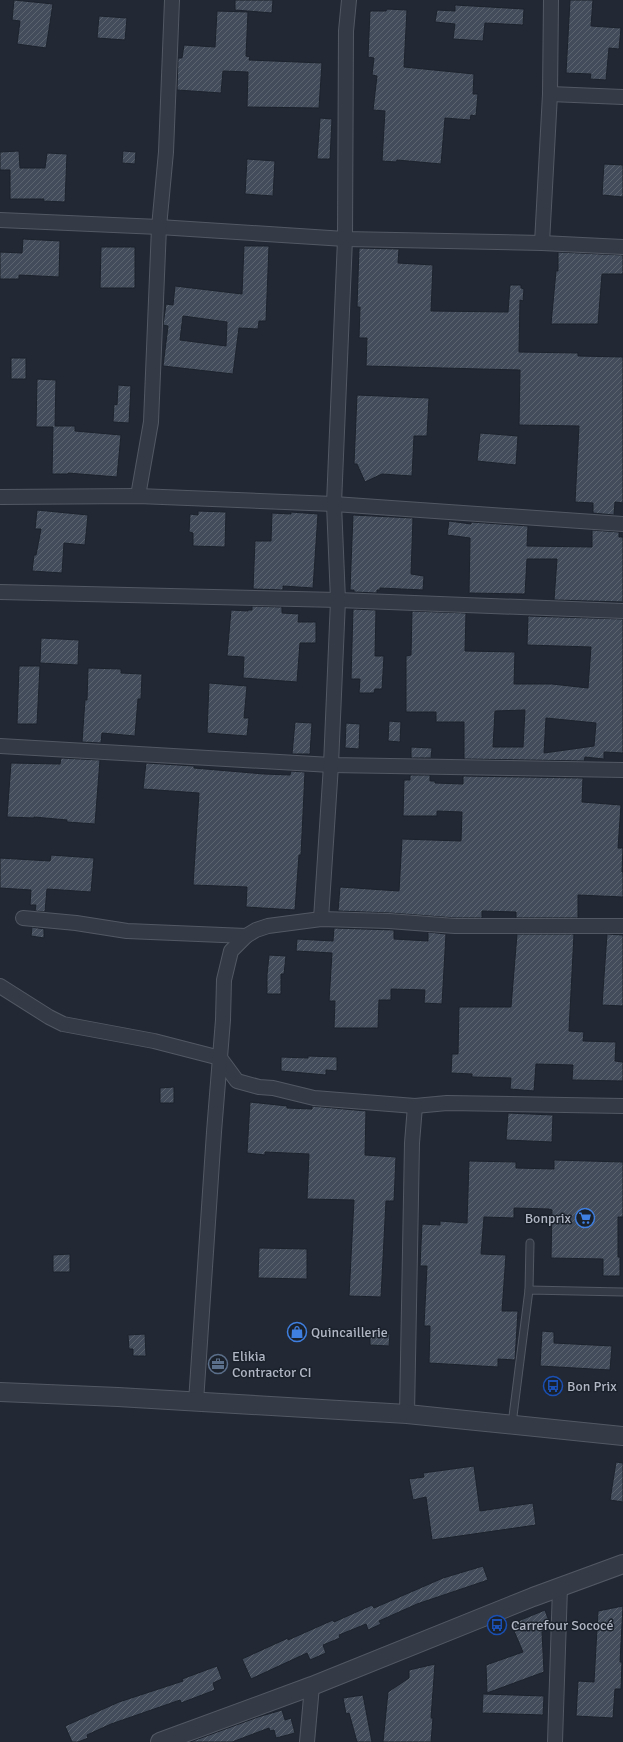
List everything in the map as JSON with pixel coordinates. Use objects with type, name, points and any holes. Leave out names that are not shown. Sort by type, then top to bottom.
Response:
[{"type":"street","points":[[138,496],[151,422],[159,227],[166,152],[172,0]]},
{"type":"street","points":[[321,919],[331,765],[338,600],[334,504],[345,240],[346,31],[349,0]]},
{"type":"street","points":[[542,243],[550,94],[551,0]]},
{"type":"street","points":[[550,94],[623,97]]},
{"type":"street","points":[[0,220],[159,227],[345,240],[542,243],[623,247]]},
{"type":"street","points":[[0,497],[138,496],[334,504],[623,524]]},
{"type":"street","points":[[0,592],[338,600],[623,612]]},
{"type":"street","points":[[0,746],[331,765],[623,770]]},
{"type":"street","points":[[23,918],[76,923],[128,931],[246,936]]},
{"type":"street","points":[[196,1402],[223,1020],[224,980],[231,951],[246,936],[256,930],[268,926],[321,919],[389,921],[455,926],[623,926]]},
{"type":"street","points":[[0,986],[49,1017],[63,1024],[154,1041],[220,1058],[237,1081],[314,1098],[415,1106],[447,1103],[623,1106]]},
{"type":"street","points":[[407,1414],[412,1143],[415,1106]]},
{"type":"street","points":[[0,1392],[407,1414],[623,1436]]},
{"type":"street","points":[[160,1742],[312,1686],[560,1587],[623,1564]]},
{"type":"street","points":[[556,1742],[560,1587]]},
{"type":"street","points":[[307,1742],[312,1686]]},
{"type":"lane","points":[[512,1425],[529,1290],[530,1243]]},
{"type":"lane","points":[[529,1290],[623,1292]]},
{"type":"building","points":[[14,0],[53,4],[46,48],[17,44],[20,21],[12,20]]},
{"type":"building","points":[[235,0],[273,0],[272,13],[235,10]]},
{"type":"building","points":[[570,0],[593,0],[591,26],[621,28],[619,49],[609,48],[606,80],[590,79],[591,74],[566,73]]},
{"type":"building","points":[[455,5],[524,9],[523,25],[485,23],[483,41],[453,39],[455,24],[435,22],[437,10],[455,11]]},
{"type":"building","points":[[387,9],[407,10],[404,67],[474,74],[473,94],[478,94],[476,116],[471,115],[470,120],[445,118],[441,164],[397,160],[396,162],[382,161],[385,111],[373,110],[377,76],[372,75],[374,58],[368,57],[370,11],[386,11]]},
{"type":"building","points":[[217,11],[248,12],[246,56],[250,57],[249,60],[322,63],[319,108],[247,107],[248,72],[223,71],[221,93],[177,90],[178,58],[182,58],[184,45],[215,47]]},
{"type":"building","points":[[99,16],[127,18],[125,40],[97,38]]},
{"type":"building","points":[[320,118],[332,119],[330,159],[317,159]]},
{"type":"building","points":[[19,151],[20,168],[45,168],[47,153],[67,154],[65,202],[43,201],[44,199],[10,199],[10,170],[0,170],[0,152]]},
{"type":"building","points":[[123,151],[136,152],[135,164],[122,163]]},
{"type":"building","points":[[247,159],[275,161],[273,196],[245,194]]},
{"type":"building","points":[[604,164],[623,165],[623,197],[602,195]]},
{"type":"building","points":[[23,239],[60,241],[59,277],[19,275],[19,279],[0,279],[0,252],[22,253]]},
{"type":"building","points":[[244,246],[269,246],[266,321],[259,321],[258,329],[239,328],[233,374],[163,366],[168,326],[163,325],[166,304],[173,305],[175,286],[242,294]],"holes":[[[183,316],[227,322],[226,346],[180,340]]]},
{"type":"building","points":[[101,247],[135,247],[135,288],[100,288]]},
{"type":"building","points":[[359,248],[399,249],[398,263],[433,265],[431,311],[508,312],[510,285],[521,285],[521,288],[524,289],[523,301],[520,300],[519,352],[578,353],[578,356],[623,357],[623,503],[615,502],[614,515],[593,513],[593,503],[575,502],[579,426],[519,425],[520,370],[366,366],[367,338],[359,338],[360,307],[357,307]]},
{"type":"building","points":[[558,252],[623,255],[623,274],[602,274],[598,324],[551,324],[556,271],[558,271]]},
{"type":"building","points":[[11,358],[26,358],[26,379],[11,379]]},
{"type":"building","points":[[37,379],[56,380],[55,426],[75,426],[75,431],[121,435],[117,477],[68,473],[52,474],[53,427],[36,427]]},
{"type":"building","points":[[118,385],[131,386],[129,423],[113,422],[114,404],[117,405]]},
{"type":"building","points":[[357,395],[429,398],[427,436],[414,436],[412,476],[382,474],[365,482],[357,464],[354,464]]},
{"type":"building","points":[[480,433],[518,436],[516,465],[477,461]]},
{"type":"building","points":[[37,510],[88,515],[85,545],[64,543],[62,573],[32,571],[34,555],[36,555],[41,529],[35,529]]},
{"type":"building","points":[[198,511],[226,512],[225,547],[193,546],[193,533],[189,532],[190,514],[198,515]]},
{"type":"building","points":[[291,512],[318,514],[313,588],[283,586],[283,590],[253,589],[255,541],[271,541],[272,513],[291,514]]},
{"type":"building","points":[[353,515],[413,518],[411,574],[424,576],[423,590],[380,588],[380,590],[377,590],[377,593],[354,592],[354,590],[350,590]]},
{"type":"building","points":[[449,521],[471,524],[471,522],[528,526],[527,546],[592,547],[592,530],[619,532],[619,537],[623,537],[623,602],[554,600],[557,559],[527,559],[525,594],[469,593],[470,538],[447,535]]},
{"type":"building","points":[[252,606],[282,607],[282,613],[299,614],[298,622],[316,622],[316,643],[300,643],[297,682],[243,678],[244,657],[227,656],[231,610],[248,611],[252,610]]},
{"type":"building","points":[[353,609],[376,610],[375,656],[384,656],[382,689],[375,689],[374,693],[359,693],[360,679],[351,679]]},
{"type":"building","points":[[412,611],[466,613],[465,651],[515,652],[514,684],[552,684],[588,688],[591,647],[527,645],[528,616],[623,619],[623,753],[604,752],[604,759],[585,757],[584,761],[464,759],[464,722],[436,722],[436,712],[406,712],[406,656],[411,655]],"holes":[[[525,710],[523,747],[493,747],[495,711]],[[546,718],[596,723],[594,746],[544,753]]]},
{"type":"building","points":[[41,638],[79,640],[78,665],[40,663]]},
{"type":"building","points":[[19,666],[40,666],[37,724],[17,724]]},
{"type":"building","points":[[88,668],[121,669],[121,673],[142,674],[141,699],[138,699],[135,736],[102,733],[101,743],[82,742],[85,700],[87,700]]},
{"type":"building","points":[[209,683],[247,686],[244,718],[249,718],[247,736],[207,733]]},
{"type":"building","points":[[389,721],[401,722],[400,742],[388,741]]},
{"type":"building","points":[[295,722],[312,723],[310,754],[292,754]]},
{"type":"building","points":[[346,723],[360,724],[359,749],[345,748]]},
{"type":"building","points":[[411,747],[432,748],[431,758],[411,758]]},
{"type":"building","points":[[61,758],[100,760],[95,824],[67,822],[67,820],[34,817],[7,817],[11,763],[60,764]]},
{"type":"building","points":[[146,763],[194,766],[194,768],[264,774],[290,775],[291,771],[305,772],[301,855],[299,855],[295,910],[246,907],[247,887],[193,885],[199,793],[143,789]]},
{"type":"building","points":[[410,775],[430,775],[430,781],[435,781],[435,783],[463,784],[463,776],[583,778],[582,802],[621,805],[618,848],[623,848],[623,897],[578,895],[578,918],[516,918],[516,912],[482,911],[482,918],[455,918],[338,911],[340,887],[399,891],[402,839],[461,841],[462,812],[437,811],[437,816],[403,816],[404,780],[410,780]]},
{"type":"building","points":[[51,855],[94,858],[91,892],[47,889],[45,912],[35,911],[36,905],[30,905],[31,890],[0,888],[0,858],[50,861]]},
{"type":"building","points":[[32,927],[44,929],[44,938],[31,936]]},
{"type":"building","points":[[334,928],[394,930],[394,939],[428,941],[428,932],[446,934],[442,1004],[424,1003],[425,990],[391,989],[391,1000],[379,1000],[378,1028],[334,1028],[335,1001],[329,1001],[332,953],[296,951],[297,939],[333,941]]},
{"type":"building","points":[[517,934],[574,934],[569,1031],[584,1032],[583,1041],[616,1042],[615,1061],[623,1062],[623,1081],[572,1080],[573,1065],[536,1064],[534,1091],[510,1089],[511,1078],[472,1077],[472,1074],[451,1073],[452,1054],[458,1054],[459,1007],[511,1007]]},
{"type":"building","points":[[607,934],[623,935],[623,1006],[602,1005]]},
{"type":"building","points":[[269,955],[286,956],[284,974],[281,974],[281,994],[267,994]]},
{"type":"building","points":[[308,1056],[337,1057],[337,1071],[326,1070],[326,1075],[281,1071],[281,1057],[308,1058]]},
{"type":"building","points":[[174,1087],[174,1103],[160,1103],[160,1088]]},
{"type":"building","points":[[250,1102],[287,1106],[287,1108],[312,1109],[312,1106],[366,1111],[365,1155],[396,1157],[394,1201],[386,1201],[381,1297],[349,1296],[354,1200],[307,1199],[309,1154],[265,1152],[265,1155],[247,1153]]},
{"type":"building","points":[[508,1113],[553,1115],[552,1142],[506,1140]]},
{"type":"building","points":[[554,1160],[623,1162],[623,1217],[618,1217],[618,1257],[620,1257],[620,1276],[603,1276],[603,1259],[551,1258],[552,1210],[514,1208],[514,1218],[484,1217],[481,1254],[506,1255],[502,1311],[518,1311],[515,1360],[498,1359],[498,1367],[429,1363],[430,1326],[424,1326],[427,1266],[420,1266],[422,1224],[440,1225],[440,1221],[467,1223],[469,1161],[516,1162],[516,1168],[554,1169]]},
{"type":"building","points":[[259,1248],[307,1249],[307,1279],[258,1278]]},
{"type":"building","points":[[70,1254],[70,1272],[53,1272],[53,1255]]},
{"type":"building","points":[[542,1331],[554,1332],[554,1343],[612,1346],[610,1370],[540,1366]]},
{"type":"building","points":[[370,1332],[390,1334],[389,1346],[370,1345]]},
{"type":"building","points":[[145,1334],[146,1356],[133,1356],[133,1349],[129,1349],[128,1335]]},
{"type":"building","points":[[616,1462],[623,1463],[623,1502],[610,1500]]},
{"type":"building","points":[[474,1466],[480,1511],[533,1503],[536,1525],[432,1540],[426,1497],[413,1500],[409,1479],[424,1477],[423,1473]]},
{"type":"building","points":[[483,1566],[488,1580],[417,1604],[379,1621],[381,1624],[368,1630],[366,1624],[339,1635],[340,1638],[323,1645],[326,1653],[310,1660],[307,1653],[251,1679],[242,1659],[333,1620],[334,1622],[372,1605],[374,1608],[443,1578]]},
{"type":"building","points":[[623,1606],[620,1662],[622,1662],[621,1689],[615,1689],[613,1718],[576,1716],[578,1681],[594,1682],[598,1611]]},
{"type":"building","points":[[545,1610],[550,1628],[542,1632],[544,1672],[487,1693],[486,1665],[523,1652],[511,1624]]},
{"type":"building","points":[[435,1664],[431,1718],[433,1718],[431,1742],[383,1742],[388,1692],[409,1678],[409,1670]]},
{"type":"building","points":[[217,1666],[222,1679],[213,1683],[215,1690],[181,1703],[180,1700],[111,1724],[87,1735],[88,1738],[78,1742],[72,1742],[65,1726],[119,1702],[183,1681],[182,1679]]},
{"type":"building","points":[[483,1694],[544,1696],[543,1715],[482,1713]]},
{"type":"building","points":[[363,1695],[372,1742],[357,1742],[349,1713],[346,1714],[343,1698]]},
{"type":"building","points":[[282,1710],[285,1720],[291,1718],[295,1733],[276,1738],[274,1730],[270,1731],[269,1728],[232,1742],[190,1742],[258,1717]]},
{"type":"place","name":"Bonprix","points":[[585,1218]]},
{"type":"place","name":"Quincaillerie","points":[[297,1332]]},
{"type":"place","name":"Elikia Contractor CI","points":[[218,1364]]},
{"type":"place","name":"Bon Prix","points":[[553,1386]]},
{"type":"place","name":"Carrefour Sococé","points":[[497,1625]]}]
